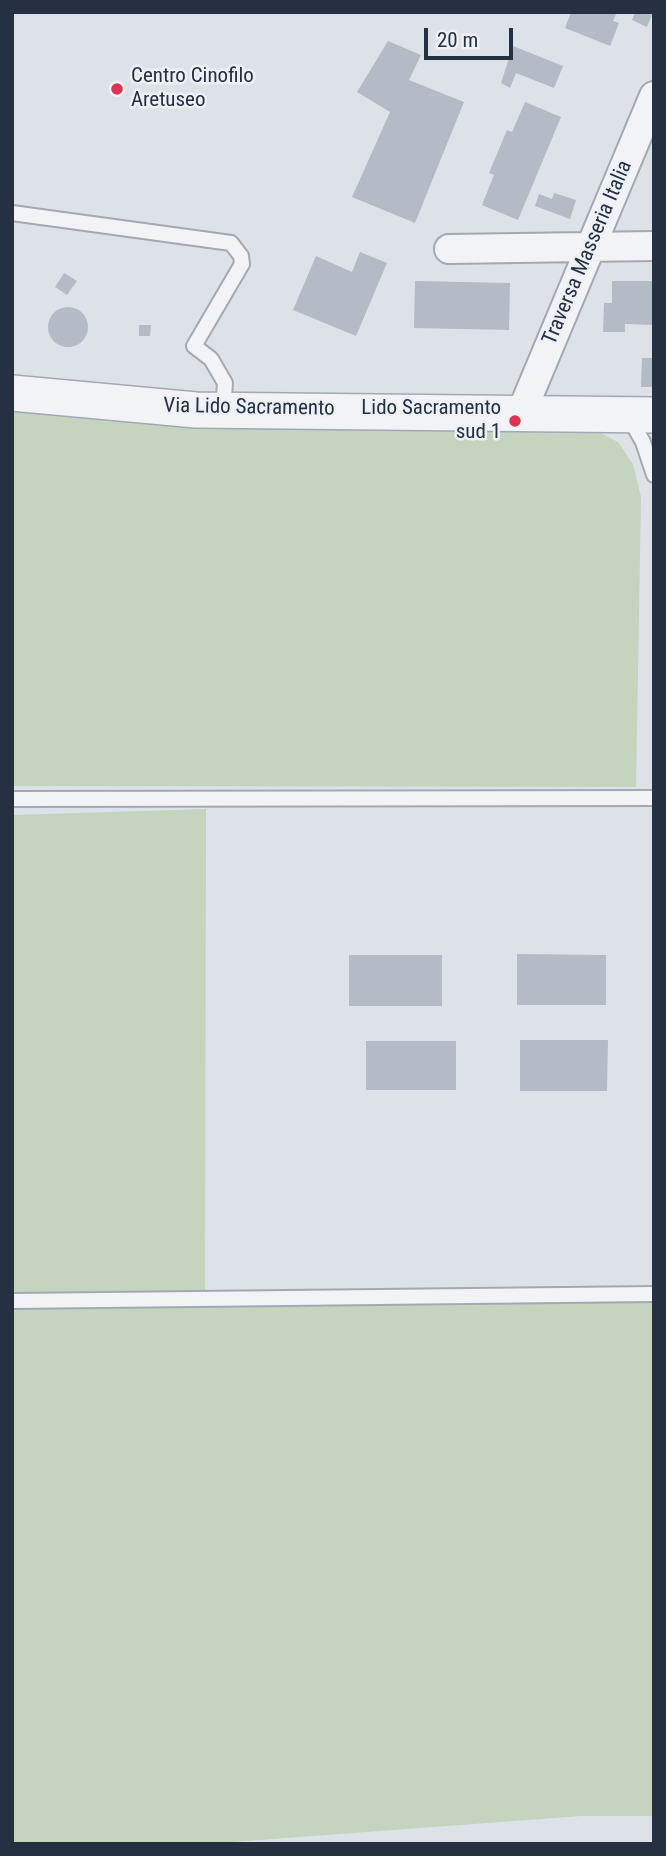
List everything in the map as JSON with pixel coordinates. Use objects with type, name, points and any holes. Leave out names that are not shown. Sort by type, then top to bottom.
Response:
[{"type":"street","name":"Traversa Masseria Italia","points":[[522,411],[654,96]]},
{"type":"street","points":[[449,249],[654,246]]},
{"type":"street","name":"Via Lido Sacramento","points":[[12,393],[223,410],[641,414]]},
{"type":"lane","points":[[12,213],[231,243],[241,256],[242,264],[194,346],[211,359],[225,383],[223,410]]},
{"type":"lane","points":[[641,414],[643,442],[654,475]]},
{"type":"lane","points":[[12,799],[654,798]]},
{"type":"lane","points":[[12,1301],[654,1294]]},
{"type":"green space","points":[[12,407],[181,427],[589,427],[618,442],[633,464],[641,497],[636,787],[12,786]]},
{"type":"green space","points":[[206,809],[205,1291],[12,1296],[12,815]]},
{"type":"green space","points":[[654,1302],[654,1816],[581,1816],[206,1844],[12,1844],[12,1307]]},
{"type":"building","points":[[571,12],[617,12],[613,21],[619,23],[610,46],[565,28]]},
{"type":"building","points":[[635,12],[653,12],[647,27],[632,20]]},
{"type":"building","points":[[388,41],[421,55],[409,80],[464,102],[415,223],[352,197],[390,112],[357,92]]},
{"type":"building","points":[[513,46],[563,66],[554,88],[516,73],[510,88],[501,83]]},
{"type":"building","points":[[525,102],[561,117],[518,220],[482,205],[494,175],[489,173],[507,130],[512,132]]},
{"type":"building","points":[[554,193],[576,200],[570,219],[535,206],[539,194],[552,199]]},
{"type":"building","points":[[360,252],[387,263],[356,336],[293,310],[316,256],[352,272]]},
{"type":"building","points":[[64,273],[77,281],[67,295],[55,287]]},
{"type":"building","points":[[415,281],[510,283],[509,330],[414,328]]},
{"type":"building","points":[[612,281],[654,281],[654,325],[625,324],[625,332],[603,332],[604,303],[612,303]]},
{"type":"building","points":[[68,307],[76,308],[82,313],[87,319],[87,335],[82,341],[76,346],[68,347],[60,346],[54,341],[49,335],[48,327],[49,319],[54,313],[60,308]]},
{"type":"building","points":[[139,325],[151,325],[150,336],[139,336]]},
{"type":"building","points":[[642,358],[654,358],[654,387],[641,387]]},
{"type":"building","points":[[517,954],[606,955],[606,1005],[517,1005]]},
{"type":"building","points":[[349,955],[442,955],[442,1006],[349,1006]]},
{"type":"building","points":[[520,1040],[608,1040],[607,1091],[520,1091]]},
{"type":"building","points":[[366,1041],[456,1041],[456,1090],[366,1090]]},
{"type":"place","name":"Centro Cinofilo Aretuseo","points":[[117,89]]},
{"type":"place","name":"Lido Sacramento sud 1","points":[[515,421]]}]
